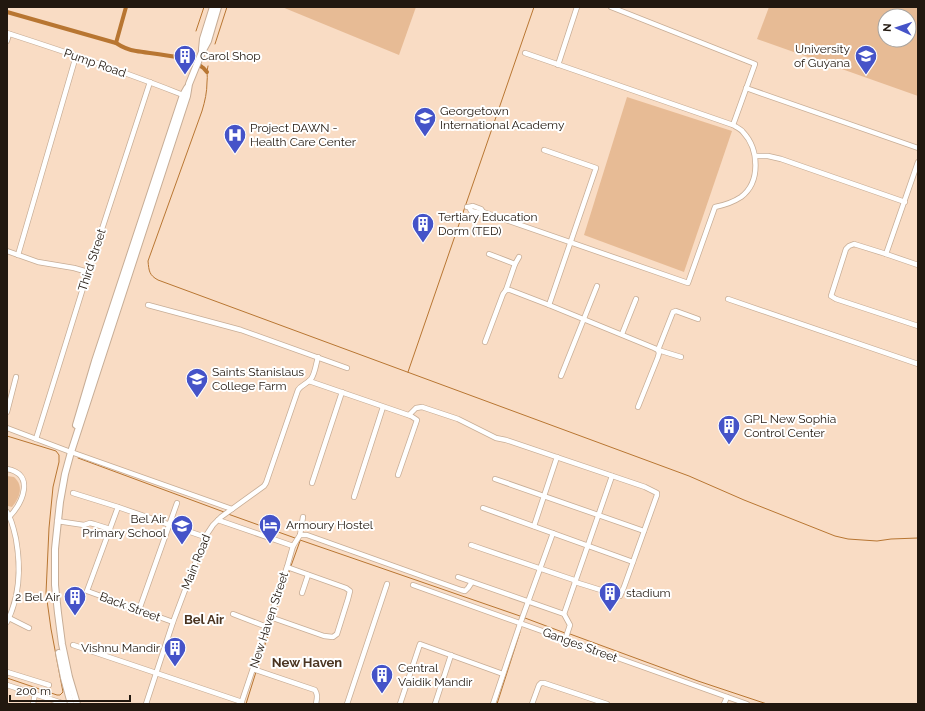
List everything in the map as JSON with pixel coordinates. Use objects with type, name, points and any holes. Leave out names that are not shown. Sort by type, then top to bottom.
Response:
[{"type":"main road","points":[[201,54],[203,39],[214,7]]},
{"type":"main road","points":[[70,704],[58,644],[52,585],[55,508],[61,473],[70,451],[190,83],[201,54],[208,41],[218,7]]},
{"type":"main road","points":[[77,704],[69,677],[62,644],[55,585],[55,549],[65,474],[95,361],[183,95],[190,83]]},
{"type":"street","points":[[558,65],[577,7]]},
{"type":"street","points":[[610,7],[755,64],[733,125]]},
{"type":"street","points":[[7,41],[8,33]]},
{"type":"street","name":"Pump Road","points":[[8,33],[150,82],[183,95]]},
{"type":"street","points":[[468,207],[473,206],[481,209],[483,212],[688,283],[715,207],[730,204],[742,196],[750,186],[755,174],[755,156],[750,142],[743,131],[733,125],[525,53]]},
{"type":"street","points":[[18,255],[76,56]]},
{"type":"street","name":"Third Street","points":[[36,439],[88,272],[150,82]]},
{"type":"street","points":[[746,88],[918,148]]},
{"type":"street","points":[[544,150],[596,168],[549,304]]},
{"type":"street","points":[[755,156],[768,156],[781,159],[905,202]]},
{"type":"street","points":[[886,254],[918,162]]},
{"type":"street","points":[[918,265],[854,244],[846,249],[831,296],[836,299],[918,326]]},
{"type":"street","points":[[7,251],[38,262],[88,272]]},
{"type":"street","points":[[489,254],[515,264]]},
{"type":"street","points":[[485,342],[519,257]]},
{"type":"street","points":[[561,376],[597,286]]},
{"type":"street","points":[[506,290],[510,290],[549,304],[658,350],[680,357]]},
{"type":"street","points":[[622,334],[636,299]]},
{"type":"street","points":[[728,299],[918,364]]},
{"type":"street","points":[[148,305],[229,326],[348,368]]},
{"type":"street","points":[[638,407],[658,357],[658,350],[673,312],[676,311],[698,319]]},
{"type":"street","points":[[318,357],[312,377],[309,381],[409,415],[418,420],[398,475]]},
{"type":"street","points":[[7,412],[16,377]]},
{"type":"street","name":"Main Road","points":[[146,704],[173,622],[205,537],[220,518],[264,486],[298,390],[303,384],[309,381]]},
{"type":"street","points":[[312,484],[342,392]]},
{"type":"street","points":[[354,497],[383,407]]},
{"type":"street","points":[[409,415],[416,408],[422,407],[458,419],[496,438],[557,457],[644,487],[657,493],[620,596],[575,582],[574,580],[471,545]]},
{"type":"street","points":[[7,428],[232,509]]},
{"type":"street","points":[[534,526],[557,457]]},
{"type":"street","points":[[7,469],[18,472],[21,475],[24,486],[24,492],[18,506],[8,514],[13,525],[18,551],[19,574],[16,599],[8,620],[29,628]]},
{"type":"street","points":[[564,614],[612,476]]},
{"type":"street","points":[[495,480],[644,532]]},
{"type":"street","points":[[73,493],[205,537]]},
{"type":"street","points":[[139,610],[177,503]]},
{"type":"street","points":[[59,521],[84,525],[90,523],[110,529],[118,507]]},
{"type":"street","points":[[483,508],[633,562]]},
{"type":"street","points":[[303,517],[299,536],[308,535],[461,590],[465,591],[472,582]]},
{"type":"street","points":[[220,518],[294,544]]},
{"type":"street","name":"Back Street","points":[[110,529],[87,591],[173,622]]},
{"type":"street","points":[[493,704],[553,534]]},
{"type":"street","name":"New Haven Street","points":[[242,703],[267,627],[272,618],[290,568],[294,544],[299,536]]},
{"type":"street","points":[[272,618],[324,636],[333,637],[336,635],[350,591],[346,588],[290,568]]},
{"type":"street","points":[[302,594],[308,575]]},
{"type":"street","points":[[458,577],[564,614],[570,625],[566,636]]},
{"type":"street","points":[[347,704],[386,584]]},
{"type":"street","name":"Ganges Street","points":[[413,585],[522,619],[746,704]]},
{"type":"street","points":[[232,614],[267,627]]},
{"type":"street","points":[[400,704],[420,644],[503,674]]},
{"type":"street","points":[[73,645],[242,703]]},
{"type":"street","points":[[435,704],[451,655]]},
{"type":"street","points":[[253,669],[315,690],[318,698],[316,704]]},
{"type":"street","points":[[7,672],[49,685]]},
{"type":"street","points":[[532,704],[541,683],[607,704]]},
{"type":"street","points":[[7,685],[65,704]]},
{"type":"street","points":[[32,704],[35,694]]},
{"type":"street","points":[[724,704],[726,697]]},
{"type":"shaded area","points":[[282,7],[416,7],[399,55]]},
{"type":"shaded area","points":[[769,7],[918,7],[918,96],[757,39]]},
{"type":"shaded area","points":[[627,97],[732,131],[684,272],[584,235]]},
{"type":"shaded area","points":[[7,476],[14,477],[20,488],[19,495],[12,507],[8,506],[7,504]]},
{"type":"waterway","points":[[116,43],[126,7]]},
{"type":"waterway","points":[[196,31],[204,7]]},
{"type":"waterway","points":[[215,44],[227,7]]},
{"type":"waterway","points":[[408,372],[534,7]]},
{"type":"waterway","points":[[7,12],[116,43],[131,50],[189,60],[203,67],[207,72]]},
{"type":"waterway","points":[[208,66],[206,93],[202,111],[148,261],[150,272],[158,280],[689,476],[744,500],[835,536],[848,539],[877,541],[918,538]]},
{"type":"waterway","points":[[7,436],[56,451],[59,455],[59,462],[53,487],[49,528],[46,593],[63,692],[60,695],[57,695],[7,678]]},
{"type":"waterway","points":[[78,458],[224,512]]},
{"type":"waterway","points":[[228,514],[295,538]]},
{"type":"waterway","points":[[300,540],[520,616]]},
{"type":"waterway","points":[[291,566],[300,541]]},
{"type":"waterway","points":[[274,617],[290,569]]},
{"type":"waterway","points":[[525,618],[565,633]]},
{"type":"waterway","points":[[257,669],[273,620]]},
{"type":"waterway","points":[[497,704],[520,632]]},
{"type":"waterway","points":[[570,634],[698,681],[767,704]]},
{"type":"waterway","points":[[246,704],[256,672]]},
{"type":"place","name":"Carol Shop","points":[[185,76]]},
{"type":"place","name":"University of Guyana","points":[[866,76]]},
{"type":"place","name":"Georgetown International Academy","points":[[425,138]]},
{"type":"place","name":"Project DAWN - Health Care Center","points":[[235,154]]},
{"type":"place","name":"Tertiary Education Dorm (TED)","points":[[423,244]]},
{"type":"place","name":"Saints Stanislaus College Farm","points":[[197,398]]},
{"type":"place","name":"GPL New Sophia Control Center","points":[[729,446]]},
{"type":"place","name":"Armoury Hostel","points":[[270,544]]},
{"type":"place","name":"Bel Air Primary School","points":[[182,546]]},
{"type":"place","name":"stadium","points":[[610,612]]},
{"type":"place","name":"2 Bel Air","points":[[75,616]]},
{"type":"place","name":"Vishnu Mandir","points":[[175,668]]},
{"type":"place","name":"Central Vaidik Mandir","points":[[382,694]]},
{"type":"district","name":"Bel Air","points":[[204,619]]},
{"type":"district","name":"New Haven","points":[[307,662]]}]
